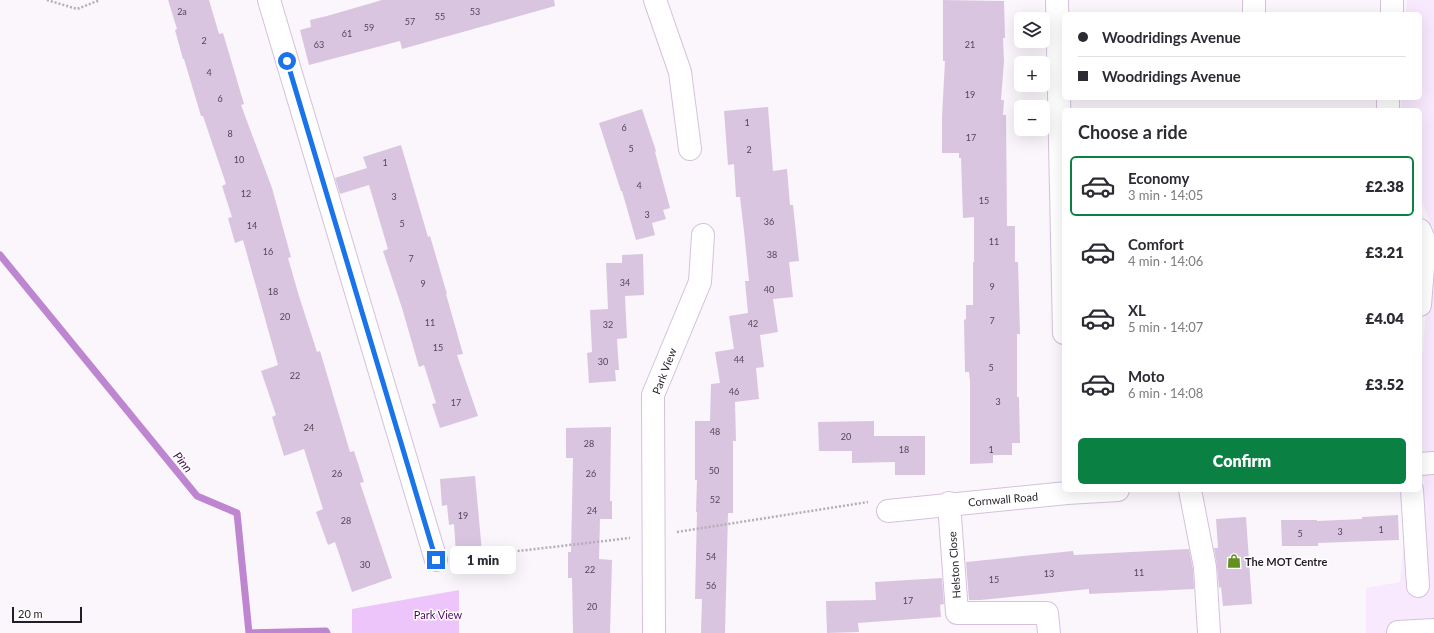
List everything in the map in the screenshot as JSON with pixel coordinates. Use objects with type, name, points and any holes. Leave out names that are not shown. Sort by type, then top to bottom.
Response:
[{"type":"street","points":[[269,0],[436,560]]},
{"type":"street","points":[[655,0],[680,72],[690,149]]},
{"type":"street","points":[[1057,0],[1062,238]]},
{"type":"street","points":[[1254,0],[1254,12]]},
{"type":"street","points":[[1392,0],[1392,12]]},
{"type":"street","name":"Park View","points":[[654,633],[653,395],[700,282],[703,235]]},
{"type":"street","points":[[1422,235],[1425,242],[1422,280]]},
{"type":"street","points":[[1422,464],[1434,463]]},
{"type":"street","name":"Cornwall Road","points":[[888,511],[1062,492]]},
{"type":"street","points":[[1190,492],[1204,567],[1209,633]]},
{"type":"street","points":[[1412,492],[1418,586]]},
{"type":"street","name":"Helston Close","points":[[949,504],[957,613],[1047,614],[1049,633]]},
{"type":"street","points":[[1398,632],[1434,630]]},
{"type":"path","points":[[48,0],[76,9],[100,0]]},
{"type":"shaded area","points":[[1407,0],[1434,0],[1434,231],[1422,202],[1422,108],[1401,108],[1401,100],[1422,100],[1422,12],[1406,12]]},
{"type":"shaded area","points":[[1434,238],[1434,633],[1366,633],[1366,588],[1400,582],[1409,492],[1422,492],[1422,356]]},
{"type":"green space","name":"Park View","points":[[459,590],[459,633],[352,633],[352,609]]},
{"type":"building","points":[[168,0],[209,0],[219,34],[223,33],[244,104],[241,105],[272,188],[291,257],[288,258],[299,296],[317,352],[320,351],[350,452],[354,451],[364,482],[360,483],[392,578],[352,592],[335,542],[328,545],[316,512],[323,509],[304,449],[284,456],[272,417],[276,415],[261,371],[278,365],[243,240],[235,243],[228,218],[232,217],[222,186],[226,184],[203,116],[201,116],[183,59],[175,30],[177,29]]},
{"type":"building","points":[[382,0],[554,0],[555,6],[402,49],[400,41],[309,65],[300,30],[311,27],[310,20]]},
{"type":"building","points":[[943,0],[1004,1],[1005,38],[1003,38],[1004,61],[1001,100],[1004,100],[1003,115],[1006,115],[1007,226],[1015,226],[1015,262],[1018,262],[1020,334],[1017,334],[1017,397],[1019,397],[1020,443],[1012,443],[1012,455],[993,455],[993,463],[970,464],[970,381],[969,372],[965,372],[964,320],[966,319],[966,305],[973,305],[974,217],[963,218],[961,158],[959,158],[959,153],[942,153],[942,116],[945,61],[943,61]]},
{"type":"building","points":[[768,107],[773,171],[787,169],[790,205],[793,205],[799,261],[789,262],[793,297],[773,299],[778,332],[760,335],[764,367],[756,368],[759,399],[735,402],[736,441],[733,441],[733,513],[728,513],[725,633],[701,633],[702,599],[695,599],[697,480],[695,480],[695,421],[710,421],[711,384],[720,383],[715,352],[734,349],[729,316],[748,313],[745,281],[749,281],[740,197],[736,197],[734,164],[728,165],[724,111]]},
{"type":"building","points":[[642,109],[656,151],[655,152],[670,208],[663,210],[666,219],[652,223],[655,235],[636,240],[622,191],[599,123]]},
{"type":"building","points":[[401,145],[428,237],[430,236],[463,354],[457,355],[478,416],[440,428],[432,404],[436,403],[424,365],[419,367],[402,308],[383,251],[388,249],[369,185],[340,194],[335,178],[367,168],[363,157]]},
{"type":"building","points":[[643,254],[644,295],[625,296],[627,338],[617,339],[619,370],[615,370],[616,381],[589,383],[587,353],[592,352],[590,310],[608,309],[606,263],[622,263],[622,255]]},
{"type":"building","points":[[874,421],[874,436],[925,436],[925,475],[895,475],[895,462],[852,463],[852,451],[819,451],[818,422]]},
{"type":"building","points":[[611,427],[610,501],[612,501],[612,519],[600,519],[599,559],[612,560],[610,633],[573,633],[572,578],[568,578],[568,552],[571,552],[573,458],[566,458],[566,428]]},
{"type":"building","points":[[475,476],[482,552],[456,554],[454,524],[449,525],[447,505],[442,506],[440,479]]},
{"type":"building","points":[[1398,515],[1399,540],[1318,543],[1318,546],[1282,546],[1281,520],[1317,521],[1362,519],[1362,517]]},
{"type":"building","name":"The MOT Centre","points":[[1246,517],[1252,604],[1223,606],[1214,548],[1218,548],[1216,519]]},
{"type":"building","points":[[1189,549],[1193,569],[1194,589],[1089,594],[1089,589],[969,600],[966,562],[1073,551],[1074,555]]},
{"type":"building","points":[[942,578],[944,604],[940,605],[941,617],[858,623],[859,632],[827,633],[826,601],[876,600],[875,582]]},
{"type":"waterway","name":"Pinn","points":[[0,255],[197,496],[237,513],[249,633],[326,631],[327,633]]},
{"type":"place","name":"The MOT Centre","points":[[1234,561]]},
{"type":"route","points":[[287,61],[436,560]]}]
